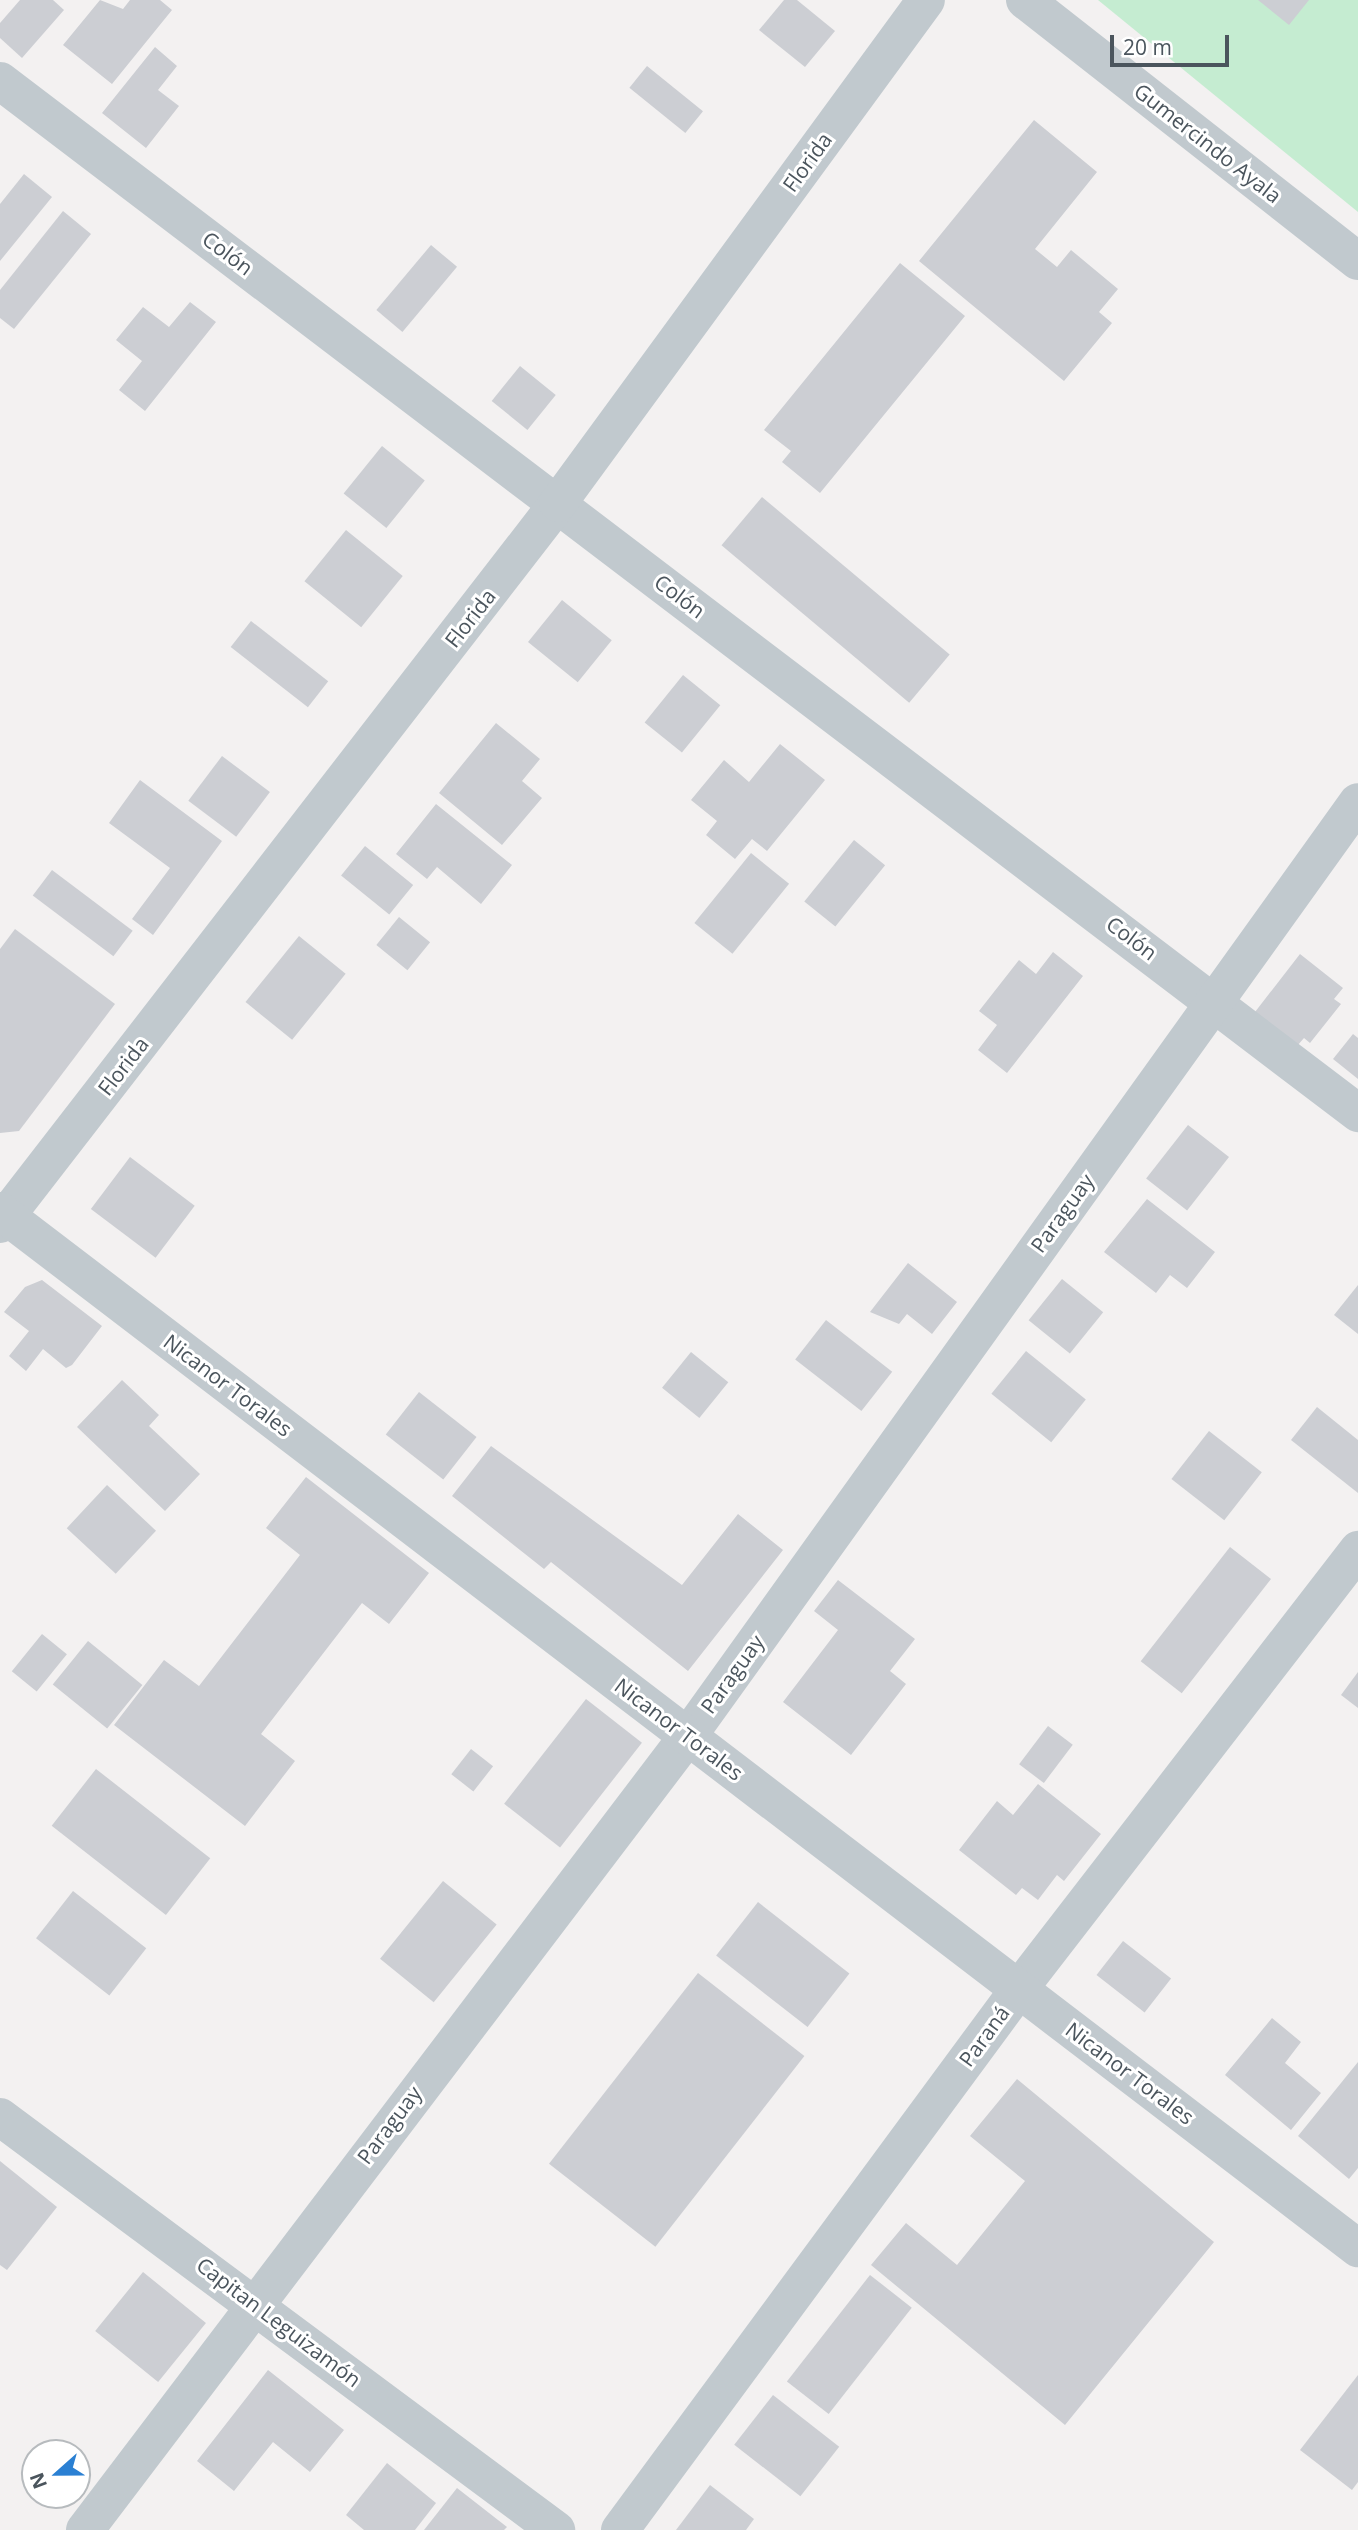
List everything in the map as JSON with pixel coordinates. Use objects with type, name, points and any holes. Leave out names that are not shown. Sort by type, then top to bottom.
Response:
[{"type":"street","name":"Florida","points":[[2,1217],[558,503],[926,0]]},
{"type":"street","name":"Gumercindo Ayala","points":[[1025,0],[1358,261]]},
{"type":"street","name":"Colón","points":[[0,81],[1214,1000],[1358,1113]]},
{"type":"street","name":"Paraguay","points":[[85,2530],[253,2303],[688,1736],[1358,802]]},
{"type":"street","name":"Nicanor Torales","points":[[2,1217],[1358,2248]]},
{"type":"street","name":"Paraná","points":[[620,2530],[1019,1989],[1358,1550]]},
{"type":"street","name":"Capitan Leguizamón","points":[[0,2117],[556,2530]]},
{"type":"green space","points":[[1098,0],[1358,0],[1358,212]]},
{"type":"building","points":[[20,0],[53,0],[64,10],[22,58],[0,38],[0,23]]},
{"type":"building","points":[[100,0],[123,9],[130,0],[160,0],[172,10],[112,84],[63,45]]},
{"type":"building","points":[[784,0],[797,0],[835,31],[805,67],[759,30]]},
{"type":"building","points":[[1258,0],[1309,0],[1289,25]]},
{"type":"building","points":[[155,47],[177,66],[158,90],[179,106],[146,148],[102,113]]},
{"type":"building","points":[[647,66],[703,111],[685,133],[629,88]]},
{"type":"building","points":[[1034,120],[1097,172],[1035,249],[1057,267],[1071,250],[1118,289],[1099,312],[1112,323],[1064,381],[919,261]]},
{"type":"building","points":[[24,174],[52,197],[0,261],[0,204]]},
{"type":"building","points":[[63,211],[91,234],[14,329],[0,318],[0,290]]},
{"type":"building","points":[[431,245],[457,267],[402,332],[376,310]]},
{"type":"building","points":[[900,263],[965,316],[820,493],[782,462],[791,451],[764,430]]},
{"type":"building","points":[[190,302],[216,322],[145,411],[119,390],[142,361],[116,340],[143,307],[169,327]]},
{"type":"building","points":[[520,366],[556,395],[527,430],[492,401]]},
{"type":"building","points":[[382,446],[425,481],[386,528],[344,493]]},
{"type":"building","points":[[762,497],[950,654],[909,703],[722,545]]},
{"type":"building","points":[[346,530],[403,576],[361,627],[304,581]]},
{"type":"building","points":[[562,600],[612,640],[578,682],[528,642]]},
{"type":"building","points":[[251,621],[328,681],[308,707],[231,647]]},
{"type":"building","points":[[683,675],[720,705],[682,753],[645,722]]},
{"type":"building","points":[[496,723],[540,759],[522,781],[542,798],[502,845],[439,793]]},
{"type":"building","points":[[780,744],[825,780],[767,851],[752,839],[735,859],[706,835],[717,821],[691,800],[724,760],[749,782]]},
{"type":"building","points":[[222,756],[270,792],[236,837],[188,801]]},
{"type":"building","points":[[140,780],[222,841],[153,935],[132,919],[170,868],[109,823]]},
{"type":"building","points":[[436,804],[512,865],[481,904],[437,867],[427,879],[396,854]]},
{"type":"building","points":[[854,840],[885,865],[835,927],[804,901]]},
{"type":"building","points":[[365,846],[413,885],[389,915],[341,876]]},
{"type":"building","points":[[751,853],[789,884],[732,954],[694,923]]},
{"type":"building","points":[[52,870],[133,931],[113,956],[33,896]]},
{"type":"building","points":[[399,917],[430,942],[407,970],[376,945]]},
{"type":"building","points":[[15,929],[115,1004],[19,1131],[0,1133],[0,949]]},
{"type":"building","points":[[299,936],[346,974],[292,1040],[246,1002]]},
{"type":"building","points":[[1053,952],[1083,976],[1007,1073],[978,1050],[997,1025],[979,1011],[1019,960],[1036,974]]},
{"type":"building","points":[[1300,954],[1343,988],[1334,999],[1341,1004],[1310,1043],[1304,1038],[1297,1046],[1255,1012]]},
{"type":"building","points":[[1353,1034],[1358,1038],[1358,1079],[1333,1059]]},
{"type":"building","points":[[1188,1125],[1229,1157],[1187,1211],[1146,1179]]},
{"type":"building","points":[[130,1157],[195,1206],[156,1258],[91,1209]]},
{"type":"building","points":[[1147,1199],[1215,1252],[1187,1288],[1170,1275],[1156,1293],[1104,1252]]},
{"type":"building","points":[[908,1263],[957,1302],[932,1334],[907,1314],[899,1324],[870,1312]]},
{"type":"building","points":[[1062,1279],[1103,1312],[1070,1354],[1029,1320]]},
{"type":"building","points":[[42,1280],[102,1326],[72,1365],[66,1368],[43,1349],[26,1371],[9,1356],[29,1331],[4,1312],[25,1287]]},
{"type":"building","points":[[1358,1285],[1358,1334],[1334,1315]]},
{"type":"building","points":[[826,1320],[892,1372],[861,1411],[795,1359]]},
{"type":"building","points":[[1026,1351],[1086,1399],[1051,1442],[991,1394]]},
{"type":"building","points":[[691,1352],[728,1382],[699,1418],[662,1388]]},
{"type":"building","points":[[122,1380],[159,1415],[149,1426],[200,1474],[165,1511],[77,1427]]},
{"type":"building","points":[[419,1392],[477,1437],[443,1479],[386,1435]]},
{"type":"building","points":[[1317,1407],[1358,1440],[1358,1493],[1291,1440]]},
{"type":"building","points":[[1209,1431],[1262,1472],[1224,1520],[1171,1479]]},
{"type":"building","points":[[491,1446],[682,1585],[738,1514],[783,1550],[688,1671],[551,1562],[544,1569],[452,1496]]},
{"type":"building","points":[[306,1477],[429,1573],[389,1624],[362,1603],[261,1734],[295,1761],[245,1826],[114,1725],[164,1660],[199,1686],[300,1555],[266,1528]]},
{"type":"building","points":[[107,1485],[156,1531],[116,1574],[67,1528]]},
{"type":"building","points":[[1230,1547],[1271,1579],[1182,1693],[1141,1661]]},
{"type":"building","points":[[838,1580],[915,1639],[890,1671],[906,1684],[851,1755],[783,1702],[838,1630],[814,1611]]},
{"type":"building","points":[[42,1634],[67,1654],[37,1691],[12,1671]]},
{"type":"building","points":[[88,1641],[142,1685],[107,1729],[53,1685]]},
{"type":"building","points":[[1358,1672],[1358,1708],[1341,1695]]},
{"type":"building","points":[[586,1699],[642,1743],[560,1848],[504,1804]]},
{"type":"building","points":[[1048,1726],[1073,1745],[1044,1783],[1019,1764]]},
{"type":"building","points":[[471,1749],[493,1766],[473,1791],[451,1774]]},
{"type":"building","points":[[96,1769],[210,1858],[166,1915],[52,1826]]},
{"type":"building","points":[[1038,1784],[1101,1834],[1064,1881],[1057,1875],[1038,1900],[1022,1888],[1016,1895],[959,1850],[997,1801],[1013,1815]]},
{"type":"building","points":[[443,1881],[497,1924],[434,2002],[380,1959]]},
{"type":"building","points":[[73,1891],[146,1948],[109,1996],[36,1938]]},
{"type":"building","points":[[758,1902],[849,1973],[808,2027],[716,1956]]},
{"type":"building","points":[[1123,1941],[1171,1979],[1145,2012],[1097,1975]]},
{"type":"building","points":[[698,1973],[804,2056],[655,2247],[549,2164]]},
{"type":"building","points":[[1272,2018],[1301,2042],[1285,2063],[1321,2093],[1291,2130],[1225,2075]]},
{"type":"building","points":[[1358,2062],[1358,2168],[1349,2179],[1298,2136]]},
{"type":"building","points":[[1017,2079],[1214,2242],[1065,2425],[871,2265],[906,2223],[957,2265],[1025,2181],[970,2136]]},
{"type":"building","points":[[0,2161],[57,2207],[7,2270],[0,2265]]},
{"type":"building","points":[[143,2272],[206,2323],[158,2382],[95,2331]]},
{"type":"building","points":[[870,2275],[912,2308],[829,2414],[787,2381]]},
{"type":"building","points":[[268,2370],[344,2430],[310,2472],[273,2442],[234,2491],[197,2461]]},
{"type":"building","points":[[1358,2375],[1358,2482],[1352,2490],[1300,2450]]},
{"type":"building","points":[[773,2395],[839,2447],[800,2496],[734,2445]]},
{"type":"building","points":[[387,2463],[436,2503],[415,2530],[364,2530],[346,2515]]},
{"type":"building","points":[[710,2485],[754,2519],[746,2530],[676,2530]]},
{"type":"building","points":[[457,2488],[507,2527],[504,2530],[424,2530]]}]
